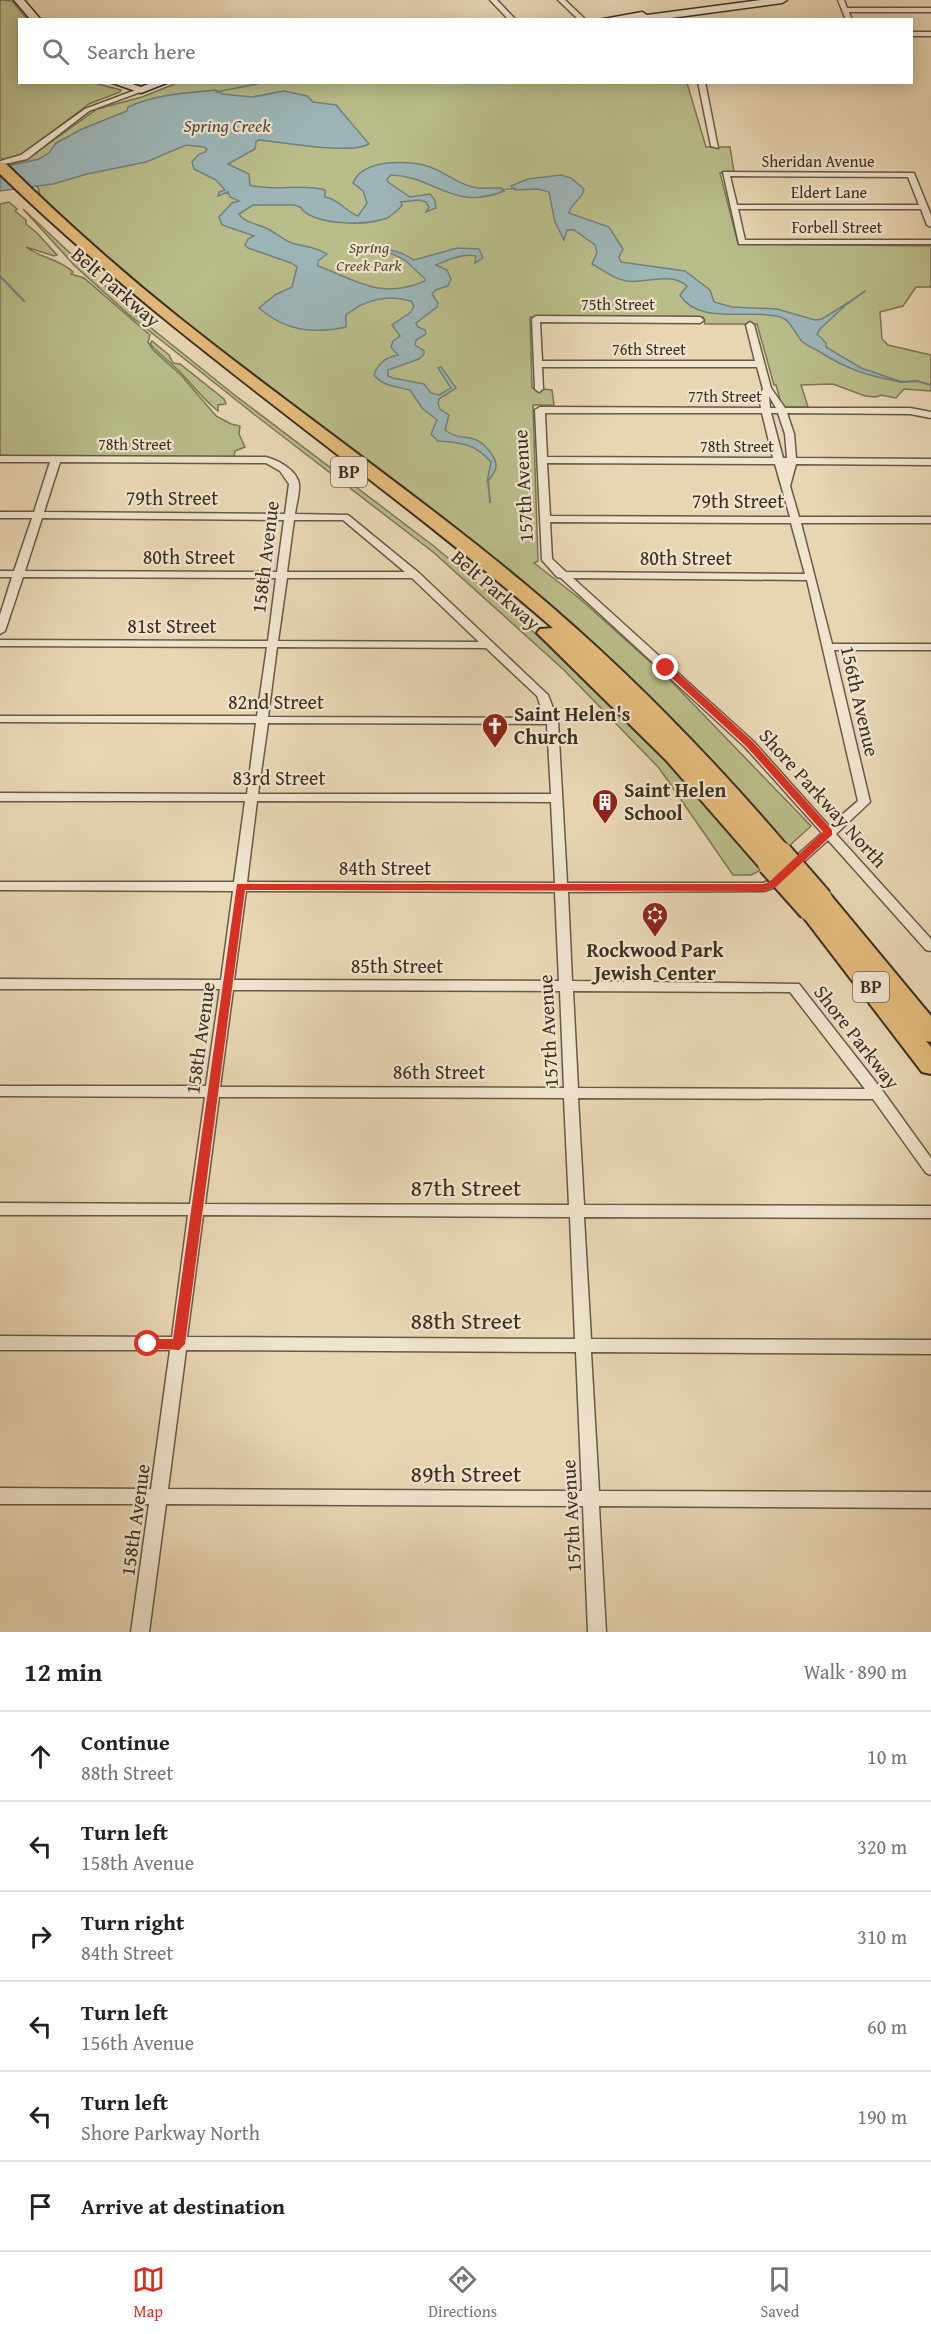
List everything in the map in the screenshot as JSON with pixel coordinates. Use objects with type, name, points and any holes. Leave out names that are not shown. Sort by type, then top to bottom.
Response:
[{"type":"highway","name":"Belt Parkway","points":[[0,164],[32,205]]},
{"type":"highway","name":"Belt Parkway","points":[[0,178],[32,205],[94,269],[164,329],[435,538],[519,608],[674,755],[773,868],[816,905],[931,1033]]},
{"type":"highway","name":"Belt Parkway","points":[[816,905],[931,1065]]},
{"type":"main road","points":[[19,0],[37,18]]},
{"type":"main road","points":[[28,0],[36,10],[38,18]]},
{"type":"main road","points":[[616,18],[685,8],[782,0]]},
{"type":"main road","points":[[639,18],[685,8]]},
{"type":"main road","points":[[122,84],[141,90],[158,84]]},
{"type":"main road","points":[[141,90],[151,84]]},
{"type":"street","points":[[484,0],[502,18]]},
{"type":"street","points":[[493,0],[511,18]]},
{"type":"street","points":[[561,0],[581,18]]},
{"type":"street","points":[[841,0],[848,18]]},
{"type":"street","points":[[846,10],[931,10]]},
{"type":"street","points":[[913,34],[931,34]]},
{"type":"street","points":[[700,84],[715,146]]},
{"type":"street","points":[[0,164],[24,157],[87,110],[141,90]]},
{"type":"street","name":"Sheridan Avenue","points":[[734,207],[726,174],[911,175],[924,207]]},
{"type":"street","name":"Eldert Lane","points":[[734,207],[924,207]]},
{"type":"street","name":"Forbell Street","points":[[734,207],[742,242],[931,242]]},
{"type":"street","points":[[924,207],[931,225]]},
{"type":"street","name":"75th Street","points":[[538,364],[536,319],[700,320]]},
{"type":"street","name":"156th Avenue","points":[[750,325],[767,389],[775,396],[785,419],[793,461],[786,485]]},
{"type":"street","points":[[538,364],[539,389]]},
{"type":"street","name":"76th Street","points":[[538,364],[760,364]]},
{"type":"street","name":"156th Avenue","points":[[767,389],[764,396],[778,461],[810,577],[864,802],[828,832],[773,868]]},
{"type":"street","name":"77th Street","points":[[540,410],[910,411],[931,415]]},
{"type":"street","name":"157th Avenue","points":[[540,410],[548,560]]},
{"type":"street","name":"78th Street","points":[[0,459],[270,461]]},
{"type":"street","points":[[0,631],[56,459]]},
{"type":"street","name":"78th Street","points":[[543,460],[931,462]]},
{"type":"street","name":"158th Avenue","points":[[140,1632],[290,517],[292,478],[270,461]]},
{"type":"street","name":"79th Street","points":[[0,515],[345,517]]},
{"type":"street","name":"157th Avenue","points":[[345,517],[415,575],[543,695],[552,721],[573,1092],[597,1632]]},
{"type":"street","name":"79th Street","points":[[545,519],[931,520]]},
{"type":"street","name":"Shore Parkway North","points":[[548,560],[749,744],[828,832],[926,934],[931,947]]},
{"type":"street","name":"80th Street","points":[[0,574],[415,575]]},
{"type":"street","name":"80th Street","points":[[561,574],[810,577]]},
{"type":"street","name":"81st Street","points":[[0,643],[488,645]]},
{"type":"street","points":[[827,647],[931,646]]},
{"type":"street","name":"82nd Street","points":[[0,719],[552,721]]},
{"type":"street","name":"83rd Street","points":[[0,797],[557,798]]},
{"type":"street","name":"84th Street","points":[[0,885],[562,888],[773,868]]},
{"type":"street","name":"85th Street","points":[[0,984],[794,987]]},
{"type":"street","name":"Shore Parkway","points":[[794,987],[877,1094],[931,1169]]},
{"type":"street","name":"86th Street","points":[[0,1091],[877,1094]]},
{"type":"street","name":"87th Street","points":[[0,1209],[931,1212]]},
{"type":"street","name":"88th Street","points":[[0,1343],[931,1347]]},
{"type":"street","name":"89th Street","points":[[0,1496],[931,1500]]},
{"type":"green space","points":[[0,0],[12,1],[26,18],[18,18],[18,84],[98,84],[121,90],[89,104],[21,155],[4,161],[0,157]]},
{"type":"green space","name":"Spring Creek Park","points":[[174,84],[687,84],[706,147],[730,147],[734,172],[720,173],[738,244],[931,246],[931,287],[916,287],[903,306],[880,312],[882,339],[888,345],[931,355],[931,391],[904,389],[896,398],[881,395],[865,396],[833,384],[801,385],[808,407],[782,407],[757,324],[705,324],[703,317],[530,317],[532,388],[552,390],[554,405],[533,405],[538,561],[534,563],[579,598],[669,679],[811,826],[788,847],[601,653],[546,601],[276,402],[34,197],[40,195],[38,188],[14,165],[0,168],[27,159],[97,109],[142,97]]},
{"type":"green space","points":[[9,202],[17,209],[15,211],[26,220],[26,224],[57,255],[26,247],[62,264],[73,272],[71,274],[84,278],[150,335],[148,342],[153,350],[181,375],[216,416],[240,426],[239,434],[245,447],[235,451],[233,459],[0,459],[0,204]]},
{"type":"green space","points":[[23,209],[145,323],[232,393],[435,547],[507,608],[599,691],[679,771],[763,869],[751,875],[733,875],[659,768],[564,670],[433,552],[128,314],[75,266]]},
{"type":"green space","points":[[152,341],[169,355],[173,363],[180,364],[224,399],[226,404],[218,405],[218,411],[150,344]]},
{"type":"water","name":"Spring Creek","points":[[216,90],[222,94],[252,97],[284,91],[307,96],[313,102],[336,105],[369,144],[360,147],[332,148],[259,140],[256,142],[255,149],[228,164],[249,174],[250,185],[325,190],[325,197],[334,200],[358,216],[367,203],[363,191],[353,183],[358,175],[376,165],[399,162],[421,165],[435,169],[467,185],[480,188],[501,188],[504,191],[471,198],[420,181],[391,175],[387,179],[388,182],[410,197],[430,194],[435,200],[436,208],[426,212],[429,207],[426,202],[419,200],[401,202],[402,206],[387,218],[354,223],[317,218],[294,205],[253,205],[239,214],[244,219],[268,229],[289,242],[323,251],[327,254],[318,261],[318,266],[382,289],[409,286],[425,281],[425,279],[405,260],[376,246],[401,253],[414,260],[457,248],[479,249],[483,258],[475,263],[476,256],[466,255],[436,265],[447,270],[451,279],[448,286],[432,294],[438,303],[437,307],[416,323],[418,327],[425,330],[426,334],[416,340],[415,345],[424,351],[424,354],[419,359],[388,370],[388,376],[424,384],[431,393],[439,395],[451,388],[438,368],[441,367],[456,388],[439,399],[440,409],[449,415],[445,430],[457,436],[479,441],[491,453],[496,468],[487,482],[491,462],[485,456],[467,445],[438,441],[431,434],[437,420],[422,408],[410,390],[386,384],[374,375],[383,361],[398,355],[391,347],[393,341],[400,336],[392,325],[411,312],[414,306],[411,301],[385,298],[368,302],[346,315],[346,327],[322,330],[289,326],[259,308],[275,295],[292,287],[297,267],[248,248],[245,245],[248,239],[254,236],[222,225],[219,217],[232,203],[239,201],[230,197],[228,192],[218,196],[219,192],[225,190],[216,180],[194,169],[192,162],[198,155],[205,152],[207,149],[204,147],[186,145],[146,162],[87,174],[53,184],[0,191],[0,168],[39,159],[49,153],[56,143],[82,129],[127,111],[128,107],[160,97]]},
{"type":"water","points":[[561,175],[571,178],[584,189],[582,196],[572,206],[569,213],[609,227],[623,249],[619,257],[621,262],[685,271],[710,290],[714,302],[732,307],[777,309],[815,320],[822,319],[849,302],[817,334],[826,343],[826,347],[861,368],[902,382],[869,375],[839,363],[805,344],[790,324],[780,317],[712,313],[699,310],[680,295],[687,286],[673,279],[626,281],[608,274],[592,264],[597,253],[595,245],[574,230],[567,230],[564,240],[555,222],[549,192],[537,189],[515,190],[511,186],[528,179]]},
{"type":"waterway","points":[[216,92],[257,84]]},
{"type":"waterway","name":"Spring Creek","points":[[502,190],[516,188]]},
{"type":"waterway","points":[[0,276],[24,301]]},
{"type":"waterway","name":"Spring Creek","points":[[847,304],[865,291]]},
{"type":"waterway","name":"Spring Creek","points":[[900,382],[917,381],[931,385]]},
{"type":"waterway","points":[[488,481],[490,502]]},
{"type":"place","name":"Saint Helen's Church","points":[[495,749]]},
{"type":"place","name":"Saint Helen School","points":[[605,825]]},
{"type":"place","name":"Rockwood Park Jewish Center","points":[[655,938]]},
{"type":"route","points":[[148,1344],[179,1344],[241,886],[764,887],[772,884],[828,832],[749,744],[666,668]]}]
